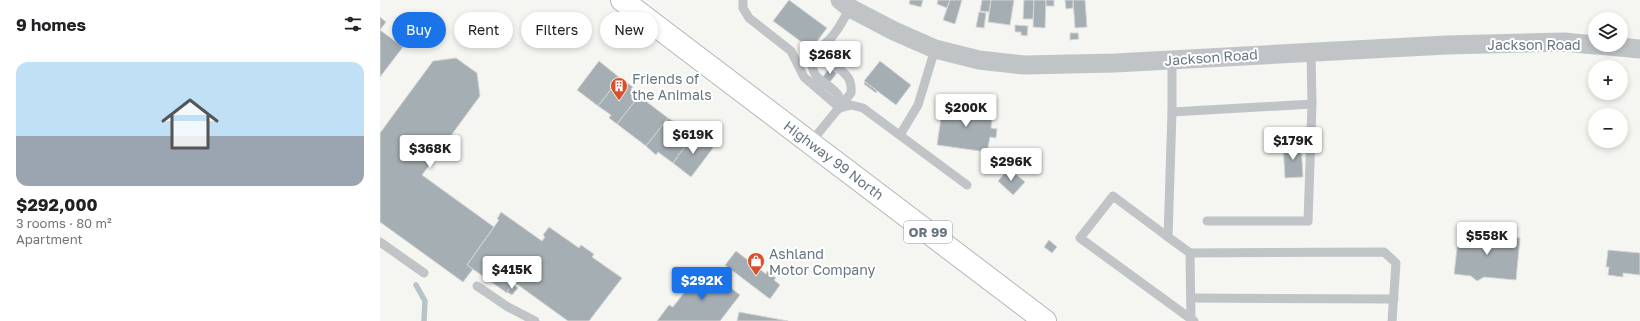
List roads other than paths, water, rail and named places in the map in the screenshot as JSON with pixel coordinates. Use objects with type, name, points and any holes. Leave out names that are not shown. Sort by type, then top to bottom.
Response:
[{"type":"main road","name":"Highway 99 North","points":[[622,0],[1045,321]]},
{"type":"street","name":"Jackson Road","points":[[845,4],[894,31],[935,49],[979,60],[1024,65],[1172,60],[1446,45],[1564,42],[1588,44]]},
{"type":"street","name":"Jackson Road","points":[[1628,48],[1640,49]]},
{"type":"lane","points":[[744,0],[743,8],[749,18],[791,51],[804,78],[840,108]]},
{"type":"lane","points":[[811,142],[851,93],[852,86],[847,75],[828,58],[830,39],[845,4]]},
{"type":"lane","points":[[830,39],[822,45],[814,59],[813,70],[816,76],[838,94],[841,103],[840,108]]},
{"type":"lane","points":[[900,136],[918,104],[935,49]]},
{"type":"lane","points":[[1207,221],[1308,221],[1312,104],[1311,52]]},
{"type":"lane","points":[[1168,237],[1172,60]]},
{"type":"lane","points":[[1172,112],[1312,104]]},
{"type":"lane","points":[[840,108],[851,105],[863,108],[967,185]]},
{"type":"lane","points":[[1193,320],[1080,238],[1113,196],[1190,253],[1384,252],[1396,263],[1392,321]]},
{"type":"lane","points":[[380,242],[424,273]]},
{"type":"lane","points":[[1190,253],[1193,320]]},
{"type":"lane","points":[[477,286],[508,307],[535,321]]},
{"type":"lane","points":[[1192,298],[1394,299]]},
{"type":"waterway","points":[[416,285],[425,301],[424,321]]},
{"type":"place","name":"Friends of the Animals","points":[[619,101]]},
{"type":"place","name":"Ashland Motor Company","points":[[756,276]]}]
